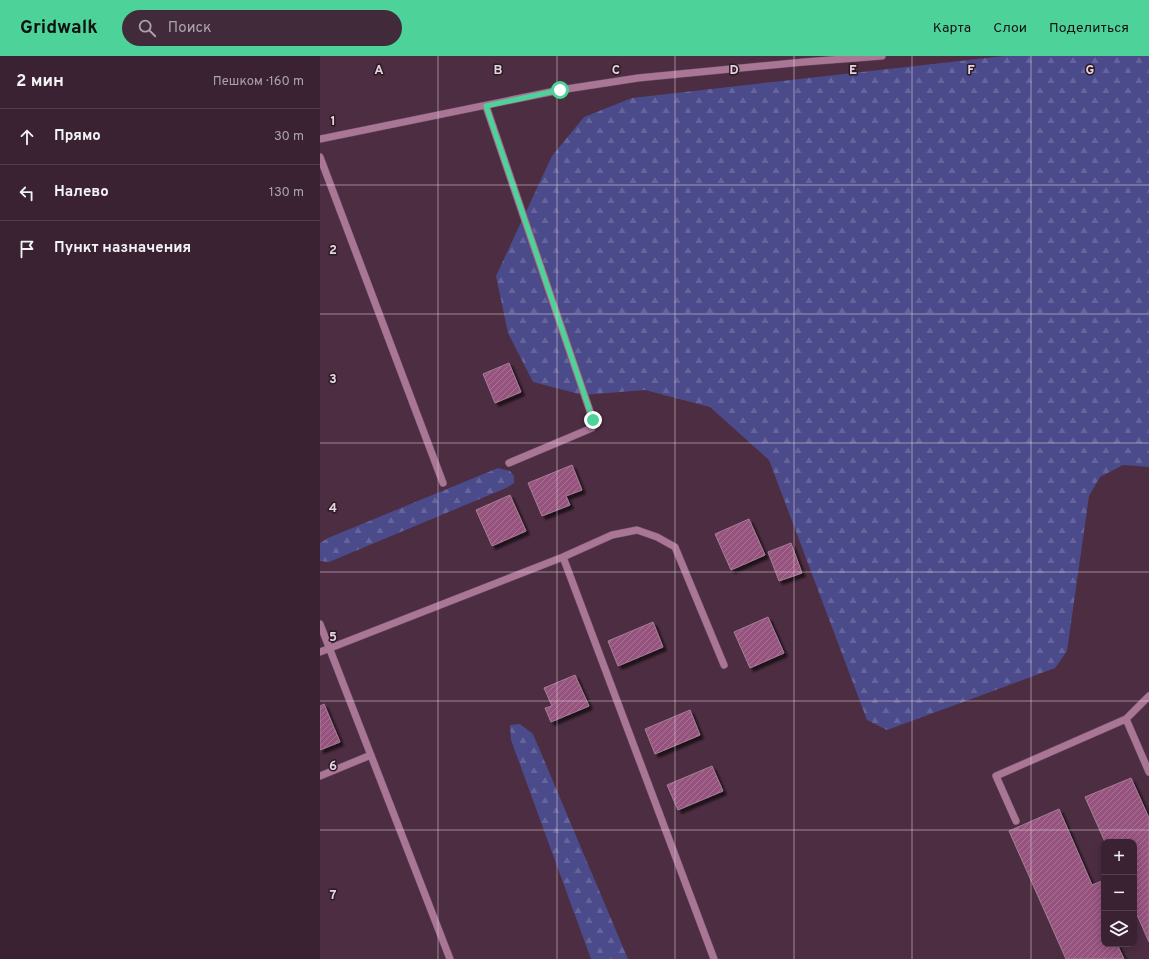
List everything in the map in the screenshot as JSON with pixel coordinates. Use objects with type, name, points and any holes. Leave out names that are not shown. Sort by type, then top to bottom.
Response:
[{"type":"lane","points":[[320,139],[560,90],[638,78],[804,59],[882,56]]},
{"type":"lane","points":[[486,106],[593,420],[592,428],[509,463]]},
{"type":"lane","points":[[320,157],[443,483]]},
{"type":"lane","points":[[320,652],[563,557],[612,535],[637,530],[657,537],[675,547],[724,665]]},
{"type":"lane","points":[[563,557],[714,959]]},
{"type":"lane","points":[[320,624],[450,959]]},
{"type":"lane","points":[[1016,820],[996,776],[1126,719],[1149,696]]},
{"type":"lane","points":[[1126,719],[1149,772]]},
{"type":"lane","points":[[320,776],[371,755]]},
{"type":"green space","points":[[1004,56],[1149,56],[1149,467],[1123,465],[1100,477],[1089,496],[1067,651],[1055,668],[887,730],[867,720],[769,460],[710,407],[645,390],[583,395],[533,382],[508,333],[496,276],[552,156],[584,117],[632,98]]},
{"type":"green space","points":[[498,468],[510,471],[514,476],[514,483],[506,488],[329,562],[320,561],[320,543],[328,538]]},
{"type":"green space","points":[[520,724],[533,734],[628,959],[591,959],[511,740],[510,725]]},
{"type":"building","points":[[509,363],[521,392],[495,403],[483,374]]},
{"type":"building","points":[[572,465],[582,490],[566,496],[570,505],[542,516],[528,483]]},
{"type":"building","points":[[510,495],[526,531],[492,546],[476,510]]},
{"type":"building","points":[[749,519],[765,555],[731,570],[715,534]]},
{"type":"building","points":[[791,543],[802,573],[779,581],[768,552]]},
{"type":"building","points":[[768,617],[784,653],[750,668],[734,632]]},
{"type":"building","points":[[653,622],[663,647],[618,666],[608,641]]},
{"type":"building","points":[[575,675],[589,706],[551,722],[545,708],[552,706],[544,688]]},
{"type":"building","points":[[324,704],[340,742],[320,750],[320,706]]},
{"type":"building","points":[[690,710],[700,735],[655,754],[645,729]]},
{"type":"building","points":[[712,766],[723,791],[678,810],[667,785]]},
{"type":"building","points":[[1131,778],[1149,818],[1149,942],[1137,915],[1137,839],[1104,839],[1085,797]]},
{"type":"building","points":[[1059,809],[1092,885],[1101,881],[1101,947],[1118,947],[1124,959],[1066,959],[1009,831]]},
{"type":"route","points":[[560,90],[486,106],[593,420]]}]
